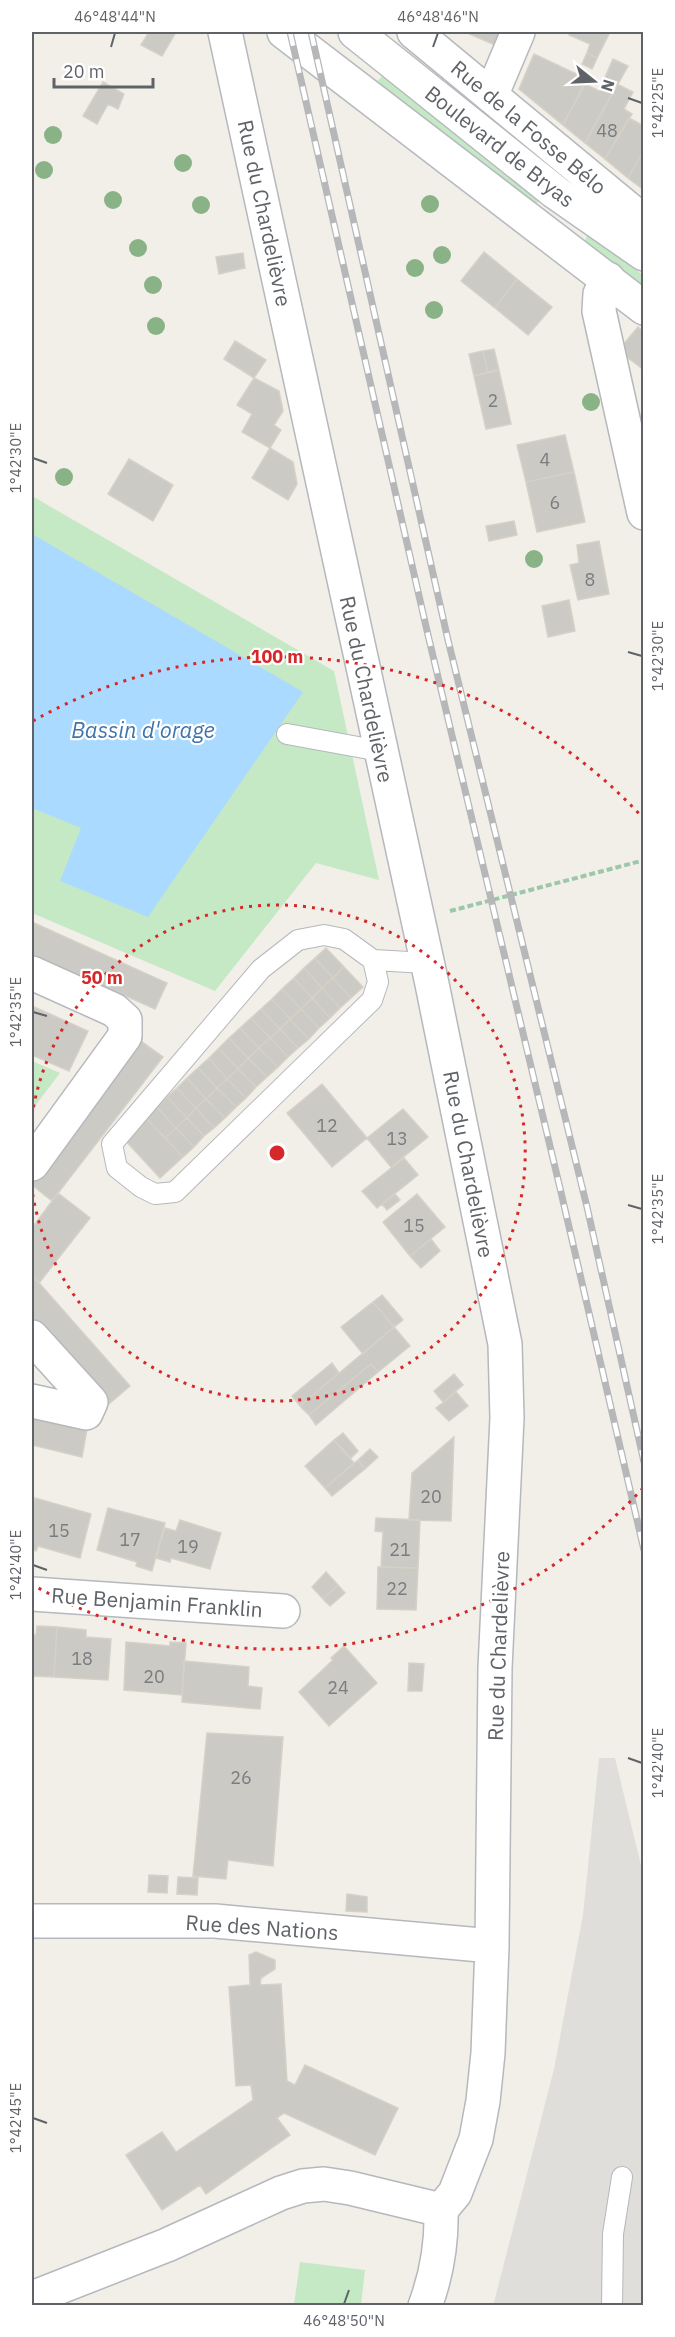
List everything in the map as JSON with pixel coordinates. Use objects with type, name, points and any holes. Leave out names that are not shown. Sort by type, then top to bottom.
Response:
[{"type":"street","name":"Rue du Chardelièvre","points":[[225,32],[427,963],[506,1354],[507,1418],[495,1656],[492,1946],[488,2053],[476,2139],[455,2193],[441,2210]]},
{"type":"street","name":"Boulevard de Bryas","points":[[284,32],[644,308]]},
{"type":"street","name":"Rue de la Fosse Bélo","points":[[414,32],[644,222]]},
{"type":"street","points":[[491,96],[518,32]]},
{"type":"street","name":"Boulevard de Bryas","points":[[357,33],[555,192],[644,254]]},
{"type":"street","points":[[608,279],[600,294],[599,311],[644,513]]},
{"type":"street","points":[[32,973],[114,1010],[125,1020],[125,1036],[32,1164]]},
{"type":"street","points":[[32,1337],[91,1402],[86,1413],[32,1401]]},
{"type":"street","name":"Rue Benjamin Franklin","points":[[32,1594],[283,1611]]},
{"type":"street","name":"Rue des Nations","points":[[32,1921],[215,1922],[492,1946]]},
{"type":"street","points":[[32,2298],[167,2245],[282,2193],[303,2186],[324,2184],[441,2210],[442,2237],[438,2266],[425,2306]]},
{"type":"lane","points":[[287,734],[380,751]]},
{"type":"lane","points":[[373,960],[378,982],[372,1000],[175,1192],[155,1194],[141,1187],[117,1168],[112,1144],[261,969],[298,940],[324,936],[344,939],[373,960],[427,963]]},
{"type":"lane","points":[[612,2306],[613,2234],[622,2176]]},
{"type":"path","points":[[417,919],[644,862]]},
{"type":"shaded area","points":[[599,1758],[615,1758],[644,1878],[643,2305],[493,2306],[554,2069],[583,1915]]},
{"type":"green space","points":[[382,76],[539,201],[534,207],[376,83]]},
{"type":"green space","points":[[587,235],[643,275],[643,286],[584,244]]},
{"type":"green space","points":[[32,496],[334,671],[379,880],[316,863],[215,991],[32,913]]},
{"type":"green space","points":[[32,1061],[60,1073],[32,1110]]},
{"type":"green space","points":[[300,2262],[365,2270],[361,2305],[294,2305]]},
{"type":"water","name":"Bassin d'orage","points":[[32,534],[303,692],[148,917],[60,881],[81,828],[32,808]]},
{"type":"building","points":[[149,32],[176,32],[162,56],[141,45]]},
{"type":"building","points":[[465,32],[501,32],[495,45]]},
{"type":"building","points":[[571,32],[610,32],[597,58],[587,53],[590,44],[569,35]]},
{"type":"building","points":[[587,53],[597,58],[592,69],[582,64]]},
{"type":"building","points":[[534,54],[587,79],[563,125],[519,89]]},
{"type":"building","points":[[613,59],[628,66],[585,143],[563,125],[585,84],[599,91]]},
{"type":"building","points":[[103,82],[124,94],[118,109],[108,104],[97,124],[83,116]]},
{"type":"building","points":[[617,84],[633,92],[624,109],[632,114],[605,159],[585,143]]},
{"type":"building","points":[[629,118],[642,125],[644,123],[644,149],[628,178],[605,159]]},
{"type":"building","points":[[644,149],[644,190],[628,178]]},
{"type":"building","points":[[484,252],[517,279],[495,308],[461,281]]},
{"type":"building","points":[[243,253],[245,268],[219,274],[216,257]]},
{"type":"building","points":[[517,279],[552,307],[528,335],[495,308]]},
{"type":"building","points":[[638,327],[644,332],[644,370],[623,354],[622,346]]},
{"type":"building","points":[[235,341],[266,360],[254,378],[224,359]]},
{"type":"building","points":[[494,349],[499,370],[488,372],[483,351]]},
{"type":"building","points":[[483,351],[488,372],[474,376],[469,354]]},
{"type":"building","points":[[499,370],[511,424],[486,429],[474,376]]},
{"type":"building","points":[[254,378],[279,391],[283,411],[274,425],[281,430],[270,448],[242,432],[252,414],[237,405]]},
{"type":"building","points":[[565,435],[574,472],[526,482],[517,445]]},
{"type":"building","points":[[270,448],[293,462],[297,484],[288,500],[252,478]]},
{"type":"building","points":[[129,459],[173,485],[153,521],[108,494]]},
{"type":"building","points":[[574,472],[585,522],[537,532],[526,482]]},
{"type":"building","points":[[514,521],[517,535],[489,541],[486,526]]},
{"type":"building","points":[[599,541],[609,594],[578,600],[570,565],[579,563],[577,545]]},
{"type":"building","points":[[569,600],[575,631],[548,637],[542,606]]},
{"type":"building","points":[[32,922],[167,983],[155,1009],[32,954]]},
{"type":"building","points":[[326,948],[344,967],[333,978],[315,958]]},
{"type":"building","points":[[315,958],[333,978],[322,988],[304,968]]},
{"type":"building","points":[[344,967],[363,987],[351,998],[333,978]]},
{"type":"building","points":[[304,968],[322,988],[312,998],[294,978]]},
{"type":"building","points":[[294,978],[312,998],[301,1009],[282,989]]},
{"type":"building","points":[[333,978],[351,998],[340,1008],[322,988]]},
{"type":"building","points":[[322,988],[340,1008],[330,1018],[312,998]]},
{"type":"building","points":[[282,989],[301,1009],[290,1019],[272,999]]},
{"type":"building","points":[[312,998],[330,1018],[319,1028],[301,1009]]},
{"type":"building","points":[[272,999],[290,1019],[280,1029],[261,1009]]},
{"type":"building","points":[[32,1006],[88,1031],[69,1071],[32,1055]]},
{"type":"building","points":[[261,1009],[280,1029],[270,1038],[251,1018]]},
{"type":"building","points":[[301,1009],[319,1028],[309,1039],[290,1019]]},
{"type":"building","points":[[251,1018],[270,1038],[259,1048],[240,1028]]},
{"type":"building","points":[[290,1019],[309,1039],[298,1048],[280,1029]]},
{"type":"building","points":[[240,1028],[259,1048],[248,1058],[229,1038]]},
{"type":"building","points":[[280,1029],[298,1048],[288,1057],[270,1038]]},
{"type":"building","points":[[229,1038],[248,1058],[238,1069],[219,1048]]},
{"type":"building","points":[[270,1038],[288,1057],[278,1067],[259,1048]]},
{"type":"building","points":[[141,1041],[163,1057],[52,1201],[32,1185],[32,1182]]},
{"type":"building","points":[[219,1048],[238,1069],[227,1079],[209,1058]]},
{"type":"building","points":[[259,1048],[278,1067],[267,1077],[248,1058]]},
{"type":"building","points":[[209,1058],[227,1079],[217,1088],[198,1068]]},
{"type":"building","points":[[248,1058],[267,1077],[256,1087],[238,1069]]},
{"type":"building","points":[[198,1068],[217,1088],[206,1099],[187,1078]]},
{"type":"building","points":[[238,1069],[256,1087],[246,1098],[227,1079]]},
{"type":"building","points":[[187,1078],[206,1099],[196,1108],[177,1088]]},
{"type":"building","points":[[227,1079],[246,1098],[236,1107],[217,1088]]},
{"type":"building","points":[[322,1084],[367,1138],[332,1167],[287,1113]]},
{"type":"building","points":[[177,1088],[196,1108],[187,1118],[167,1097]]},
{"type":"building","points":[[217,1088],[236,1107],[225,1118],[206,1099]]},
{"type":"building","points":[[167,1097],[187,1118],[176,1128],[157,1107]]},
{"type":"building","points":[[206,1099],[225,1118],[214,1128],[196,1108]]},
{"type":"building","points":[[157,1107],[176,1128],[165,1138],[146,1118]]},
{"type":"building","points":[[196,1108],[214,1128],[204,1136],[187,1118]]},
{"type":"building","points":[[403,1109],[428,1137],[391,1167],[367,1138]]},
{"type":"building","points":[[146,1118],[183,1157],[160,1178],[124,1139]]},
{"type":"building","points":[[187,1118],[204,1136],[194,1147],[176,1128]]},
{"type":"building","points":[[176,1128],[194,1147],[183,1157],[165,1138]]},
{"type":"building","points":[[404,1158],[418,1175],[377,1208],[362,1191]]},
{"type":"building","points":[[58,1193],[90,1218],[39,1283],[32,1275],[32,1228]]},
{"type":"building","points":[[395,1194],[400,1200],[387,1210],[382,1204]]},
{"type":"building","points":[[417,1194],[445,1227],[410,1256],[383,1222]]},
{"type":"building","points":[[431,1239],[440,1251],[421,1268],[410,1256]]},
{"type":"building","points":[[32,1275],[130,1386],[109,1404],[32,1318]]},
{"type":"building","points":[[382,1295],[403,1320],[394,1327],[373,1302]]},
{"type":"building","points":[[373,1302],[394,1327],[363,1354],[341,1327]]},
{"type":"building","points":[[394,1327],[410,1346],[378,1372],[371,1364],[309,1415],[300,1406]]},
{"type":"building","points":[[332,1363],[339,1373],[300,1406],[292,1396]]},
{"type":"building","points":[[371,1364],[378,1372],[316,1425],[309,1415]]},
{"type":"building","points":[[454,1374],[463,1385],[443,1402],[434,1391]]},
{"type":"building","points":[[456,1392],[468,1406],[449,1421],[436,1408]]},
{"type":"building","points":[[32,1416],[87,1429],[82,1457],[32,1445]]},
{"type":"building","points":[[343,1433],[358,1451],[351,1458],[334,1440]]},
{"type":"building","points":[[454,1437],[451,1521],[409,1520],[412,1473]]},
{"type":"building","points":[[334,1440],[354,1463],[325,1488],[305,1466]]},
{"type":"building","points":[[370,1449],[378,1457],[365,1469],[358,1460]]},
{"type":"building","points":[[358,1460],[365,1469],[332,1496],[325,1488]]},
{"type":"building","points":[[35,1498],[91,1514],[80,1558],[38,1546],[36,1551],[32,1549],[32,1512]]},
{"type":"building","points":[[108,1508],[165,1523],[152,1571],[136,1566],[137,1562],[97,1550]]},
{"type":"building","points":[[376,1518],[420,1520],[418,1568],[381,1567],[383,1532],[375,1531]]},
{"type":"building","points":[[180,1520],[221,1533],[210,1569],[171,1558],[170,1562],[156,1558],[165,1528],[176,1531]]},
{"type":"building","points":[[378,1567],[418,1568],[416,1610],[377,1609]]},
{"type":"building","points":[[326,1572],[338,1585],[323,1599],[312,1587]]},
{"type":"building","points":[[338,1585],[345,1593],[330,1606],[323,1599]]},
{"type":"building","points":[[37,1626],[57,1627],[54,1677],[32,1676],[32,1634],[36,1635]]},
{"type":"building","points":[[57,1627],[86,1630],[86,1637],[111,1639],[108,1680],[54,1677]]},
{"type":"building","points":[[126,1642],[170,1646],[170,1642],[186,1643],[182,1695],[124,1690]]},
{"type":"building","points":[[344,1646],[377,1683],[329,1726],[299,1692],[333,1660],[331,1658]]},
{"type":"building","points":[[184,1661],[249,1667],[248,1686],[262,1688],[260,1709],[182,1702]]},
{"type":"building","points":[[409,1663],[424,1664],[422,1691],[408,1691]]},
{"type":"building","points":[[207,1733],[283,1737],[273,1866],[228,1860],[226,1879],[193,1876]]},
{"type":"building","points":[[149,1875],[168,1876],[167,1893],[148,1892]]},
{"type":"building","points":[[178,1877],[198,1878],[197,1895],[177,1894]]},
{"type":"building","points":[[347,1894],[367,1897],[367,1912],[346,1911]]},
{"type":"building","points":[[256,1952],[275,1960],[275,1969],[261,1978],[260,1985],[281,1984],[287,2081],[295,2085],[305,2065],[398,2108],[375,2155],[284,2113],[277,2118],[290,2135],[206,2194],[200,2185],[162,2210],[126,2155],[162,2132],[176,2152],[253,2100],[251,2085],[236,2086],[229,1987],[250,1985],[249,1955]]},
{"type":"railway","points":[[290,32],[428,635],[644,1550]]},
{"type":"railway","points":[[311,32],[448,640],[587,1207],[644,1462]]}]
